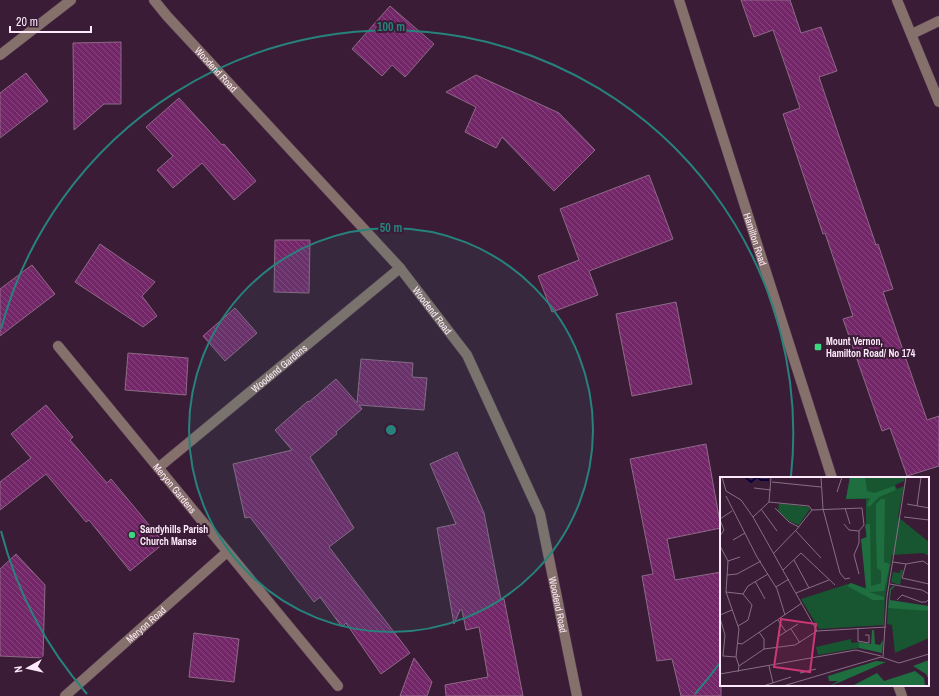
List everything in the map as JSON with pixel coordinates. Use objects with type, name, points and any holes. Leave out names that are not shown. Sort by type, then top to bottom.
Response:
[{"type":"street","points":[[0,55],[72,0]]},
{"type":"street","name":"Woodend Road","points":[[154,0],[167,16],[400,268],[467,355],[540,514],[577,696]]},
{"type":"street","name":"Hamilton Road","points":[[679,0],[832,477]]},
{"type":"street","points":[[897,0],[939,102]]},
{"type":"street","points":[[912,34],[939,20]]},
{"type":"street","name":"Woodend Gardens","points":[[158,468],[400,268]]},
{"type":"street","name":"Meryon Gardens","points":[[58,346],[338,686]]},
{"type":"street","name":"Meryon Road","points":[[64,696],[227,552]]},
{"type":"street","points":[[898,686],[902,696]]},
{"type":"building","points":[[741,0],[790,0],[801,33],[821,27],[837,71],[819,77],[876,245],[878,244],[893,289],[883,292],[927,420],[939,416],[939,466],[907,476],[890,428],[882,431],[843,319],[853,316],[825,233],[823,234],[783,114],[800,108],[773,30],[754,37]]},
{"type":"building","points":[[390,6],[434,44],[405,77],[392,65],[382,76],[352,49]]},
{"type":"building","points":[[121,42],[121,104],[104,104],[74,130],[73,43]]},
{"type":"building","points":[[26,73],[48,101],[0,138],[0,93]]},
{"type":"building","points":[[476,75],[559,113],[595,150],[554,191],[502,137],[496,148],[465,132],[476,107],[446,92]]},
{"type":"building","points":[[179,98],[222,145],[224,144],[256,181],[234,200],[202,163],[173,188],[157,170],[173,156],[146,127]]},
{"type":"building","points":[[649,175],[673,239],[589,271],[598,295],[552,312],[538,276],[579,260],[560,209]]},
{"type":"building","points":[[275,240],[310,240],[309,293],[274,292]]},
{"type":"building","points":[[100,244],[155,282],[142,296],[157,316],[143,327],[75,282]]},
{"type":"building","points":[[32,265],[55,294],[0,336],[0,289]]},
{"type":"building","points":[[676,302],[692,384],[632,396],[616,314]]},
{"type":"building","points":[[235,308],[257,333],[225,361],[203,336]]},
{"type":"building","points":[[128,353],[188,358],[186,395],[125,390]]},
{"type":"building","points":[[361,359],[413,363],[412,377],[427,378],[424,410],[359,405],[362,409],[336,432],[337,434],[310,457],[354,528],[329,547],[410,653],[381,674],[346,623],[342,627],[320,597],[314,602],[250,517],[245,518],[233,464],[292,450],[275,430],[336,379],[357,403]]},
{"type":"building","points":[[46,405],[73,437],[70,440],[107,483],[111,479],[164,543],[130,571],[89,520],[86,522],[46,474],[0,510],[0,482],[31,458],[11,434]]},
{"type":"building","points":[[706,444],[720,528],[667,539],[675,580],[720,572],[721,696],[681,696],[672,659],[657,661],[642,576],[653,574],[630,459]]},
{"type":"building","points":[[457,452],[484,513],[501,600],[504,599],[523,696],[446,696],[445,685],[488,677],[479,627],[466,630],[462,610],[460,610],[454,624],[437,528],[456,524],[430,464]]},
{"type":"building","points":[[16,554],[45,585],[43,658],[0,656],[0,569]]},
{"type":"building","points":[[194,633],[239,639],[234,682],[189,677]]},
{"type":"building","points":[[414,658],[432,682],[427,696],[400,696]]},
{"type":"place","name":"Mount Vernon, Hamilton Road/ No 174","points":[[818,347]]},
{"type":"place","name":"Sandyhills Parish Church Manse","points":[[132,535]]}]
